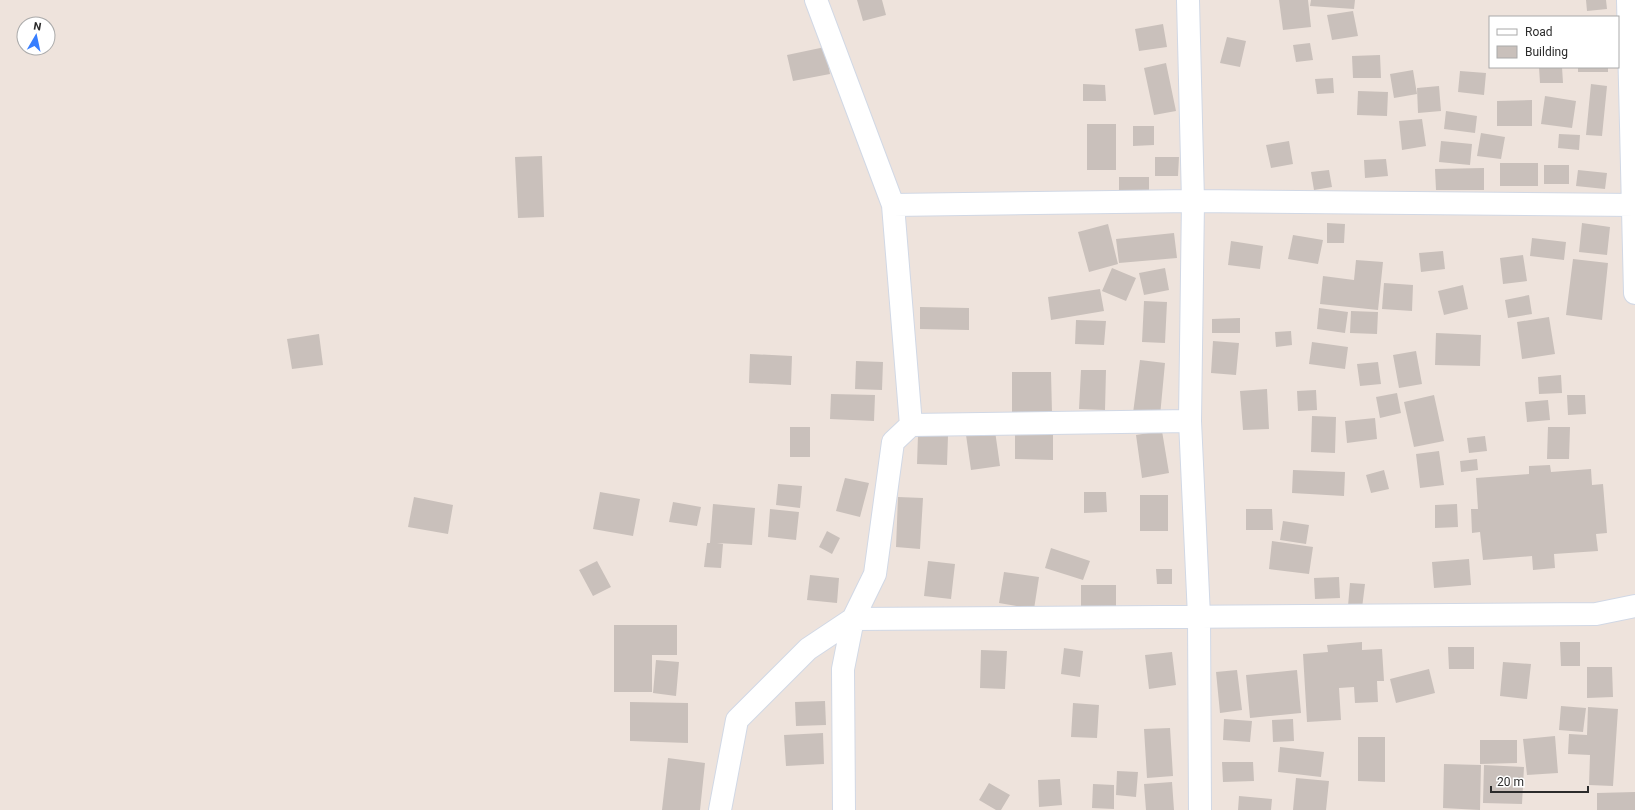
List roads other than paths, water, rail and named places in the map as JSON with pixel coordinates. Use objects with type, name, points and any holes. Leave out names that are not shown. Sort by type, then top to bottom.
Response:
[{"type":"street","points":[[816,0],[893,205],[911,425]]},
{"type":"street","points":[[1188,0],[1193,201],[1190,421],[1199,616],[1200,810]]},
{"type":"street","points":[[1628,0],[1635,293]]},
{"type":"street","points":[[893,205],[1193,201],[1634,205]]},
{"type":"street","points":[[844,810],[843,668],[853,619],[875,574],[893,442],[911,425],[1190,421]]},
{"type":"street","points":[[720,810],[737,720],[808,649],[853,619],[1596,614],[1635,606]]}]
